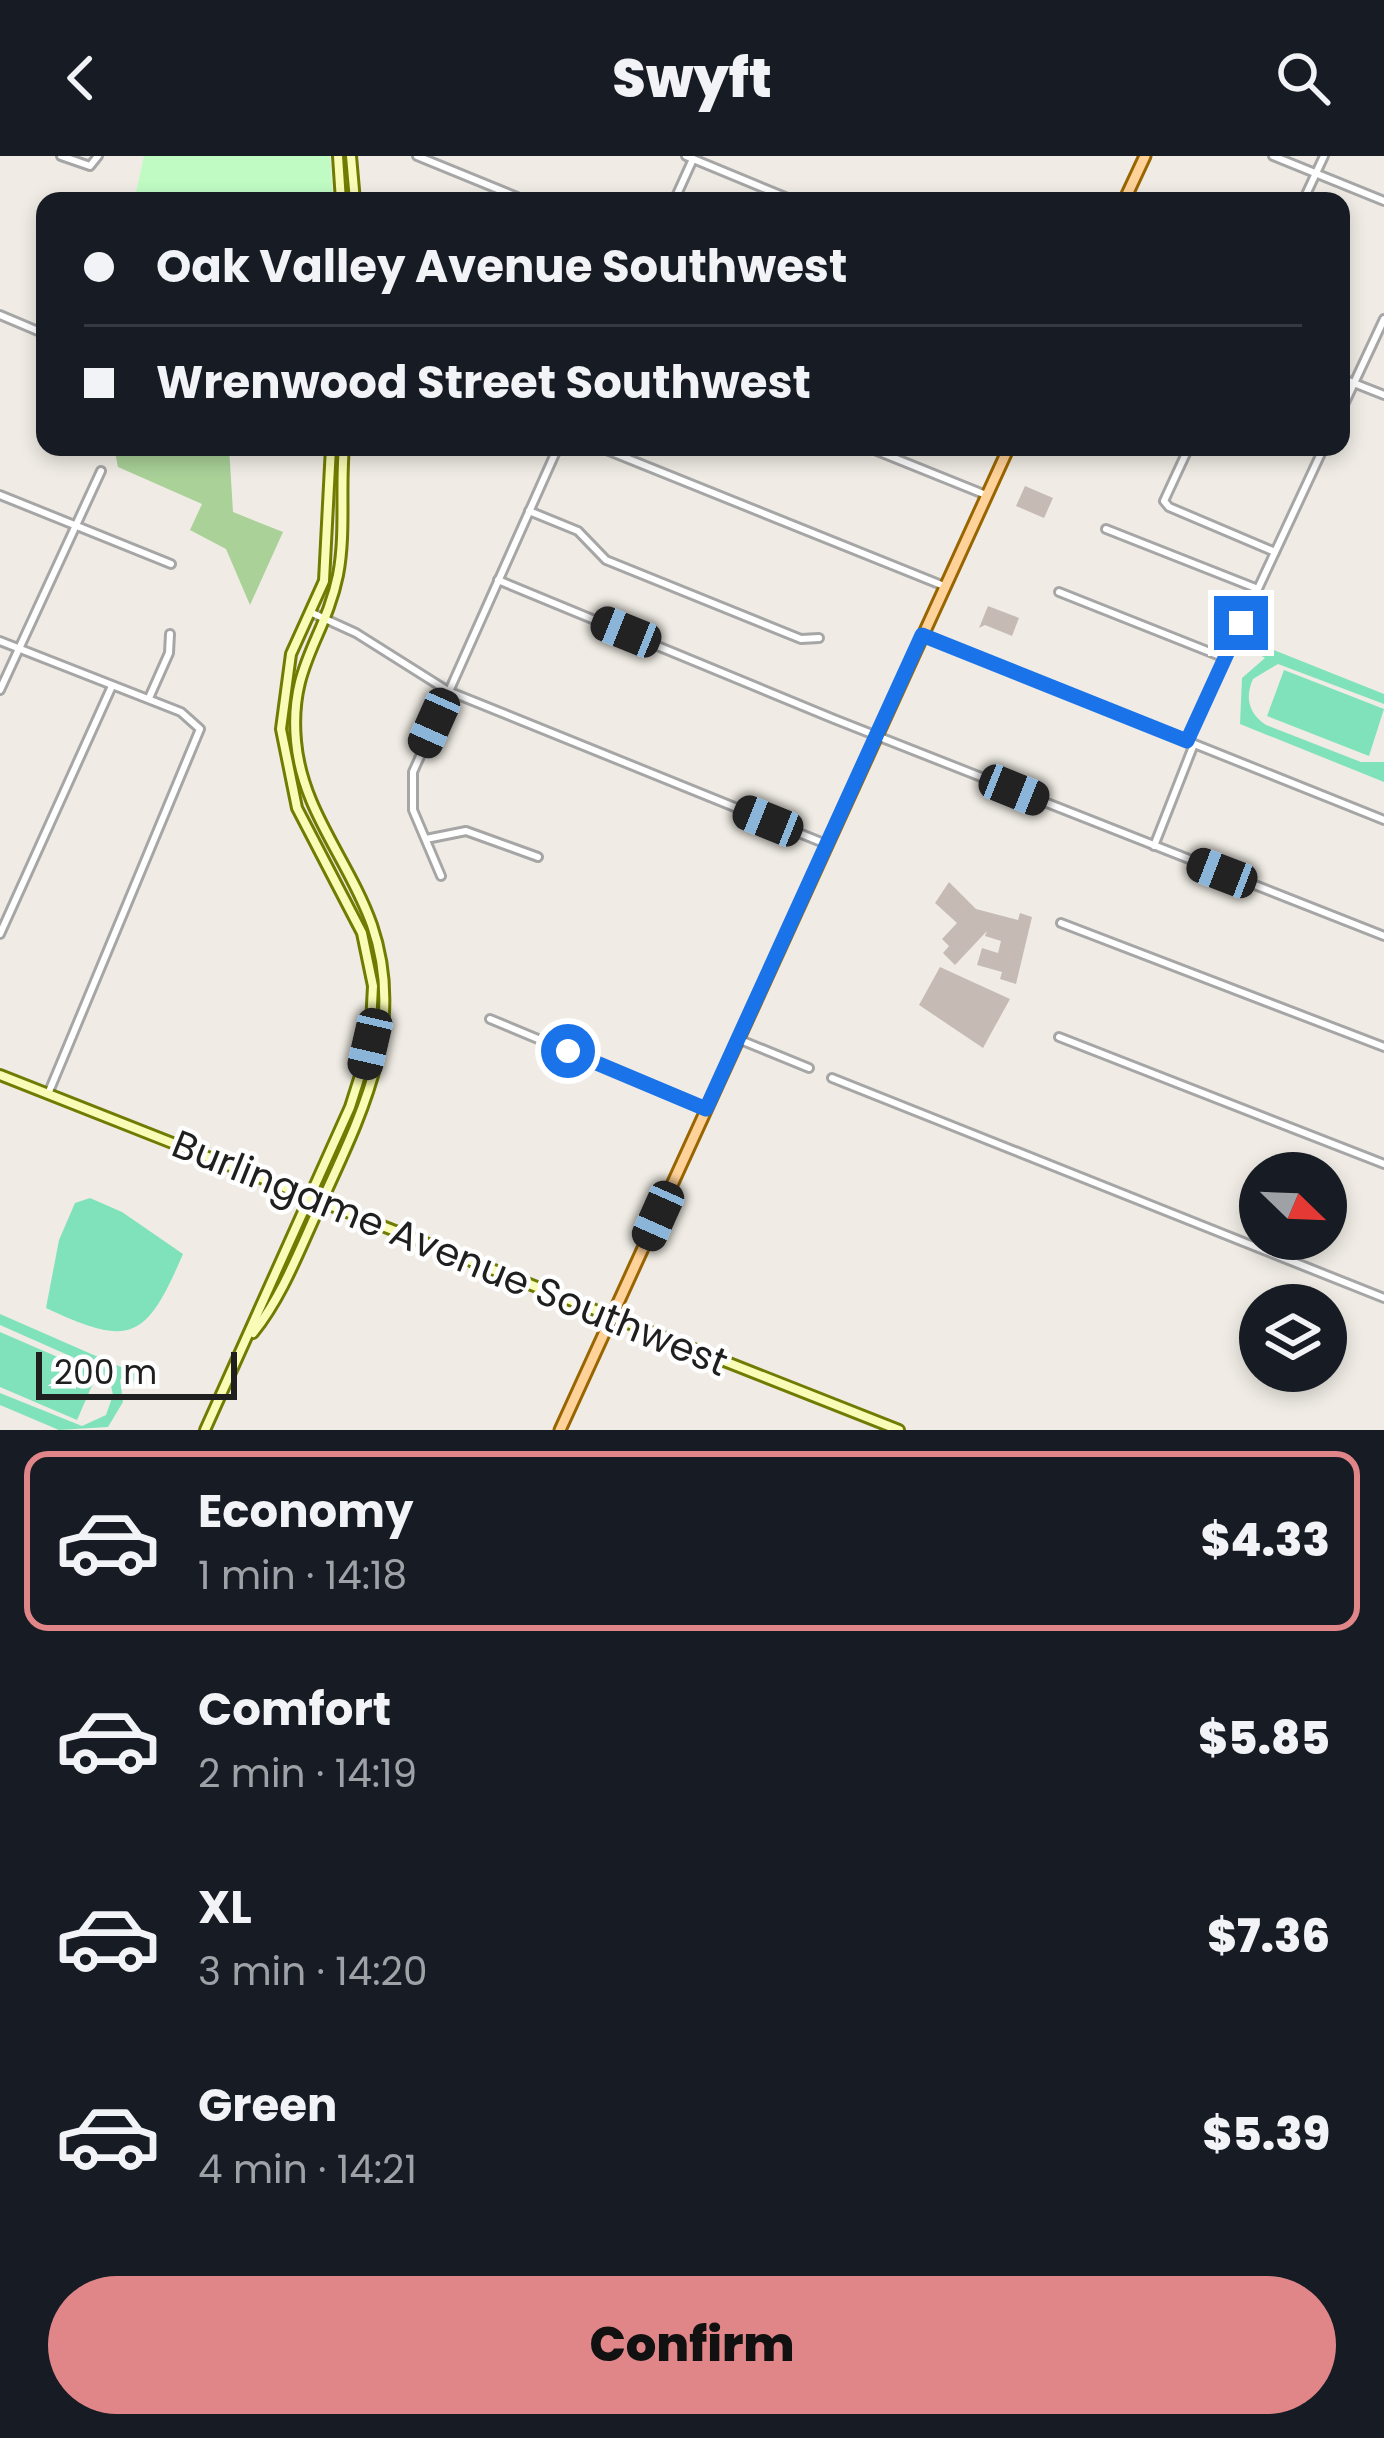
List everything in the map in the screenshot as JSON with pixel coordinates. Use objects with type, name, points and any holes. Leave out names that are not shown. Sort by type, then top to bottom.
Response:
[{"type":"main road","points":[[1128,192],[1145,156]]},
{"type":"main road","points":[[560,1430],[1005,456]]},
{"type":"street","points":[[61,156],[89,166],[98,156]]},
{"type":"street","points":[[338,156],[340,192]]},
{"type":"street","points":[[351,156],[354,192]]},
{"type":"street","points":[[416,156],[505,192]]},
{"type":"street","points":[[1273,156],[1384,201]]},
{"type":"street","points":[[1307,192],[1324,156]]},
{"type":"street","points":[[677,192],[690,158],[773,192]]},
{"type":"street","points":[[0,315],[36,330]]},
{"type":"street","points":[[1350,392],[1384,319]]},
{"type":"street","points":[[1350,381],[1384,394]]},
{"type":"street","points":[[206,1430],[363,1071],[373,986],[362,933],[297,808],[285,760],[284,680],[327,561],[331,456]]},
{"type":"street","points":[[248,1339],[284,1282],[367,1103],[377,1069],[386,1000],[372,927],[307,797],[298,757],[298,682],[338,578],[344,456]]},
{"type":"street","points":[[442,876],[413,810],[411,782],[554,456]]},
{"type":"street","points":[[621,456],[944,586]]},
{"type":"street","points":[[889,456],[986,495]]},
{"type":"street","points":[[1185,456],[1164,501],[1169,507],[1275,553]]},
{"type":"street","points":[[1154,846],[1225,658],[1320,456]]},
{"type":"street","points":[[0,690],[101,471]]},
{"type":"street","points":[[0,495],[172,564]]},
{"type":"street","points":[[529,511],[578,531],[606,560],[801,639],[818,638]]},
{"type":"street","points":[[1106,529],[1258,589]]},
{"type":"street","points":[[498,580],[876,736],[1384,936]]},
{"type":"street","points":[[1059,592],[1225,658]]},
{"type":"street","points":[[310,612],[448,691],[826,844]]},
{"type":"street","points":[[149,700],[169,652],[170,634]]},
{"type":"street","points":[[922,635],[1384,820]]},
{"type":"street","points":[[0,641],[191,717],[200,728],[199,740],[110,938],[86,1012],[49,1094]]},
{"type":"street","points":[[0,934],[112,685]]},
{"type":"street","points":[[285,760],[298,757]]},
{"type":"street","points":[[425,838],[466,831],[538,857]]},
{"type":"street","points":[[1061,922],[1384,1047]]},
{"type":"street","points":[[490,1019],[706,1109]]},
{"type":"street","points":[[1059,1037],[1384,1164]]},
{"type":"street","points":[[738,1039],[809,1068]]},
{"type":"street","name":"Burlingame Avenue Southwest","points":[[0,1075],[899,1430]]},
{"type":"street","points":[[832,1078],[1384,1298]]},
{"type":"green space","points":[[144,156],[330,156],[332,192],[136,192]]},
{"type":"green space","points":[[116,456],[230,456],[233,512],[283,532],[250,605],[226,549],[190,530],[202,504],[118,467]]},
{"type":"green space","points":[[1264,646],[1384,694],[1384,704],[1278,664],[1253,679],[1249,692],[1252,710],[1266,725],[1361,762],[1384,762],[1384,782],[1240,724],[1242,678],[1265,658],[1260,655]]},
{"type":"green space","points":[[1284,670],[1384,709],[1369,756],[1267,716]]},
{"type":"green space","points":[[90,1198],[122,1212],[183,1254],[158,1304],[132,1328],[98,1329],[46,1308],[59,1240],[75,1203]]},
{"type":"green space","points":[[0,1314],[137,1374],[133,1383],[120,1379],[123,1402],[108,1427],[59,1430],[0,1405],[0,1393],[82,1426],[106,1415],[113,1395],[110,1381],[95,1367],[0,1325]]},
{"type":"green space","points":[[0,1332],[97,1374],[77,1420],[0,1387]]},
{"type":"building","points":[[1025,486],[1053,498],[1044,518],[1016,506]]},
{"type":"building","points":[[988,606],[1019,618],[1012,636],[985,625],[979,628]]},
{"type":"building","points":[[949,882],[976,909],[1018,920],[1020,913],[1032,917],[1016,984],[1000,979],[1002,972],[977,965],[982,948],[998,953],[1001,941],[985,936],[987,931],[955,965],[943,953],[949,946],[942,939],[957,923],[935,903]]},
{"type":"building","points":[[940,967],[1010,999],[983,1048],[919,1005]]},
{"type":"route","points":[[568,1051],[706,1109],[922,635],[1187,741],[1241,623]]}]
